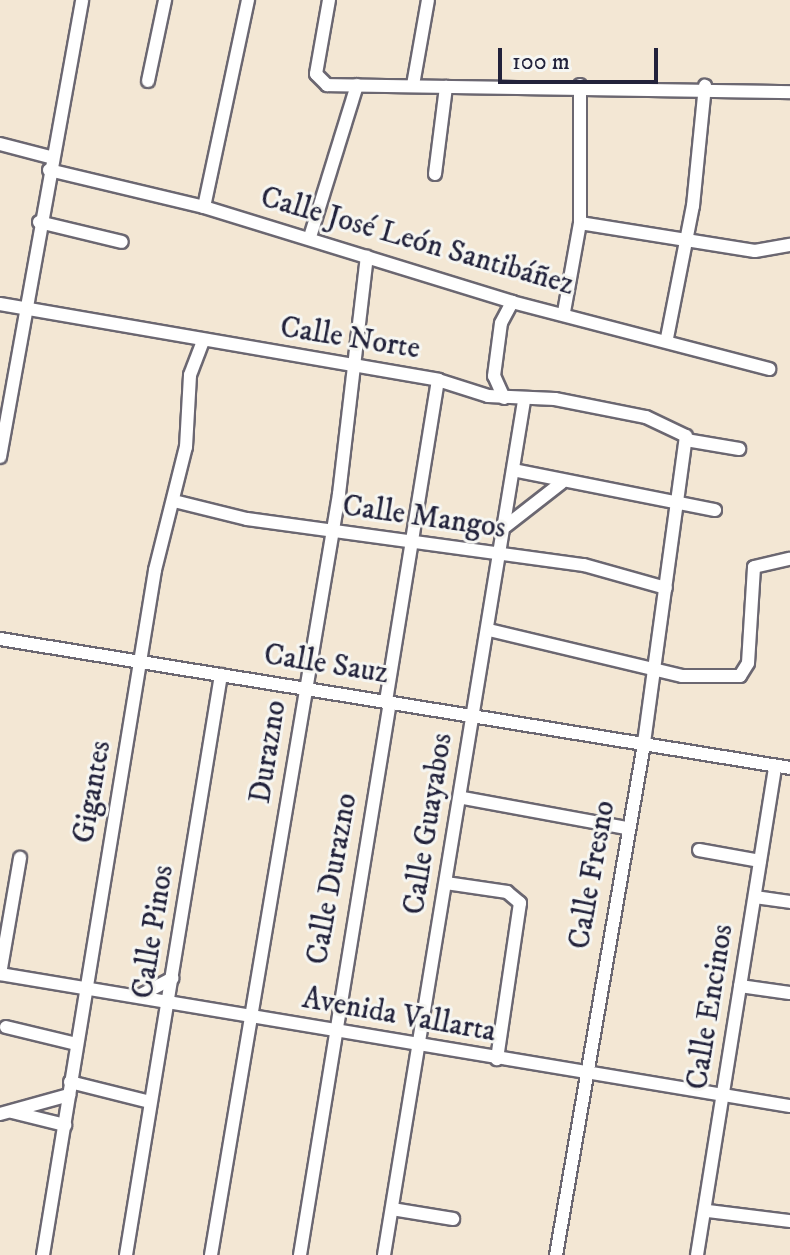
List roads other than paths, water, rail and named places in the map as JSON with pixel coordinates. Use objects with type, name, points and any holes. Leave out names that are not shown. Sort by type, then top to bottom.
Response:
[{"type":"street","points":[[0,457],[49,164],[82,0]]},
{"type":"street","points":[[148,81],[165,0]]},
{"type":"street","points":[[204,207],[248,0]]},
{"type":"street","points":[[329,0],[320,81],[446,87],[705,86],[790,92]]},
{"type":"street","points":[[413,85],[426,1]]},
{"type":"street","points":[[310,237],[357,85]]},
{"type":"street","points":[[564,312],[580,223],[580,85]]},
{"type":"street","points":[[667,338],[682,236],[693,206],[705,86]]},
{"type":"street","points":[[435,174],[446,87]]},
{"type":"street","name":"Calle José León Santibáñez","points":[[0,144],[49,164],[310,237],[512,302],[667,338],[769,369]]},
{"type":"street","points":[[39,222],[122,242]]},
{"type":"street","points":[[580,223],[682,236],[755,251],[790,245]]},
{"type":"street","name":"Durazno","points":[[211,1255],[253,1017],[305,688],[355,366],[367,257]]},
{"type":"street","points":[[504,398],[494,376],[501,323],[512,302]]},
{"type":"street","name":"Calle Norte","points":[[0,304],[438,380],[504,398],[524,401],[555,399],[646,417],[686,438],[739,449]]},
{"type":"street","name":"Gigantes","points":[[43,1255],[142,662],[174,501],[190,375],[203,341]]},
{"type":"street","points":[[472,390],[494,376]]},
{"type":"street","name":"Calle Durazno","points":[[300,1255],[333,1031],[417,542],[438,380]]},
{"type":"street","name":"Calle Guayabos","points":[[384,1255],[463,798],[473,712],[489,630],[524,401]]},
{"type":"street","name":"Calle Fresno","points":[[556,1255],[627,828],[644,744],[653,664],[680,504],[686,438]]},
{"type":"street","points":[[513,470],[561,483],[715,510]]},
{"type":"street","points":[[506,526],[561,483]]},
{"type":"street","name":"Calle Mangos","points":[[174,501],[329,531],[584,565],[666,588]]},
{"type":"street","points":[[489,630],[653,664],[682,676],[745,673],[754,567],[790,559]]},
{"type":"street","name":"Calle Sauz","points":[[0,639],[388,702],[473,712],[790,768]]},
{"type":"street","name":"Calle Pinos","points":[[126,1255],[221,675]]},
{"type":"street","name":"Calle Encinos","points":[[697,1255],[708,1211],[722,1099],[775,766]]},
{"type":"street","points":[[463,798],[627,828]]},
{"type":"street","points":[[699,850],[760,861]]},
{"type":"street","points":[[0,974],[20,858]]},
{"type":"street","points":[[446,883],[507,892],[520,903],[497,1059]]},
{"type":"street","points":[[755,897],[790,902]]},
{"type":"street","name":"Avenida Vallarta","points":[[0,974],[169,1001],[420,1048],[586,1073],[722,1099],[790,1106]]},
{"type":"street","points":[[139,996],[173,978]]},
{"type":"street","points":[[740,986],[790,993]]},
{"type":"street","points":[[6,1027],[77,1044]]},
{"type":"street","points":[[6,1113],[70,1088],[150,1102]]},
{"type":"street","points":[[6,1113],[65,1125]]},
{"type":"street","points":[[392,1209],[453,1219]]},
{"type":"street","points":[[708,1211],[790,1221]]}]
